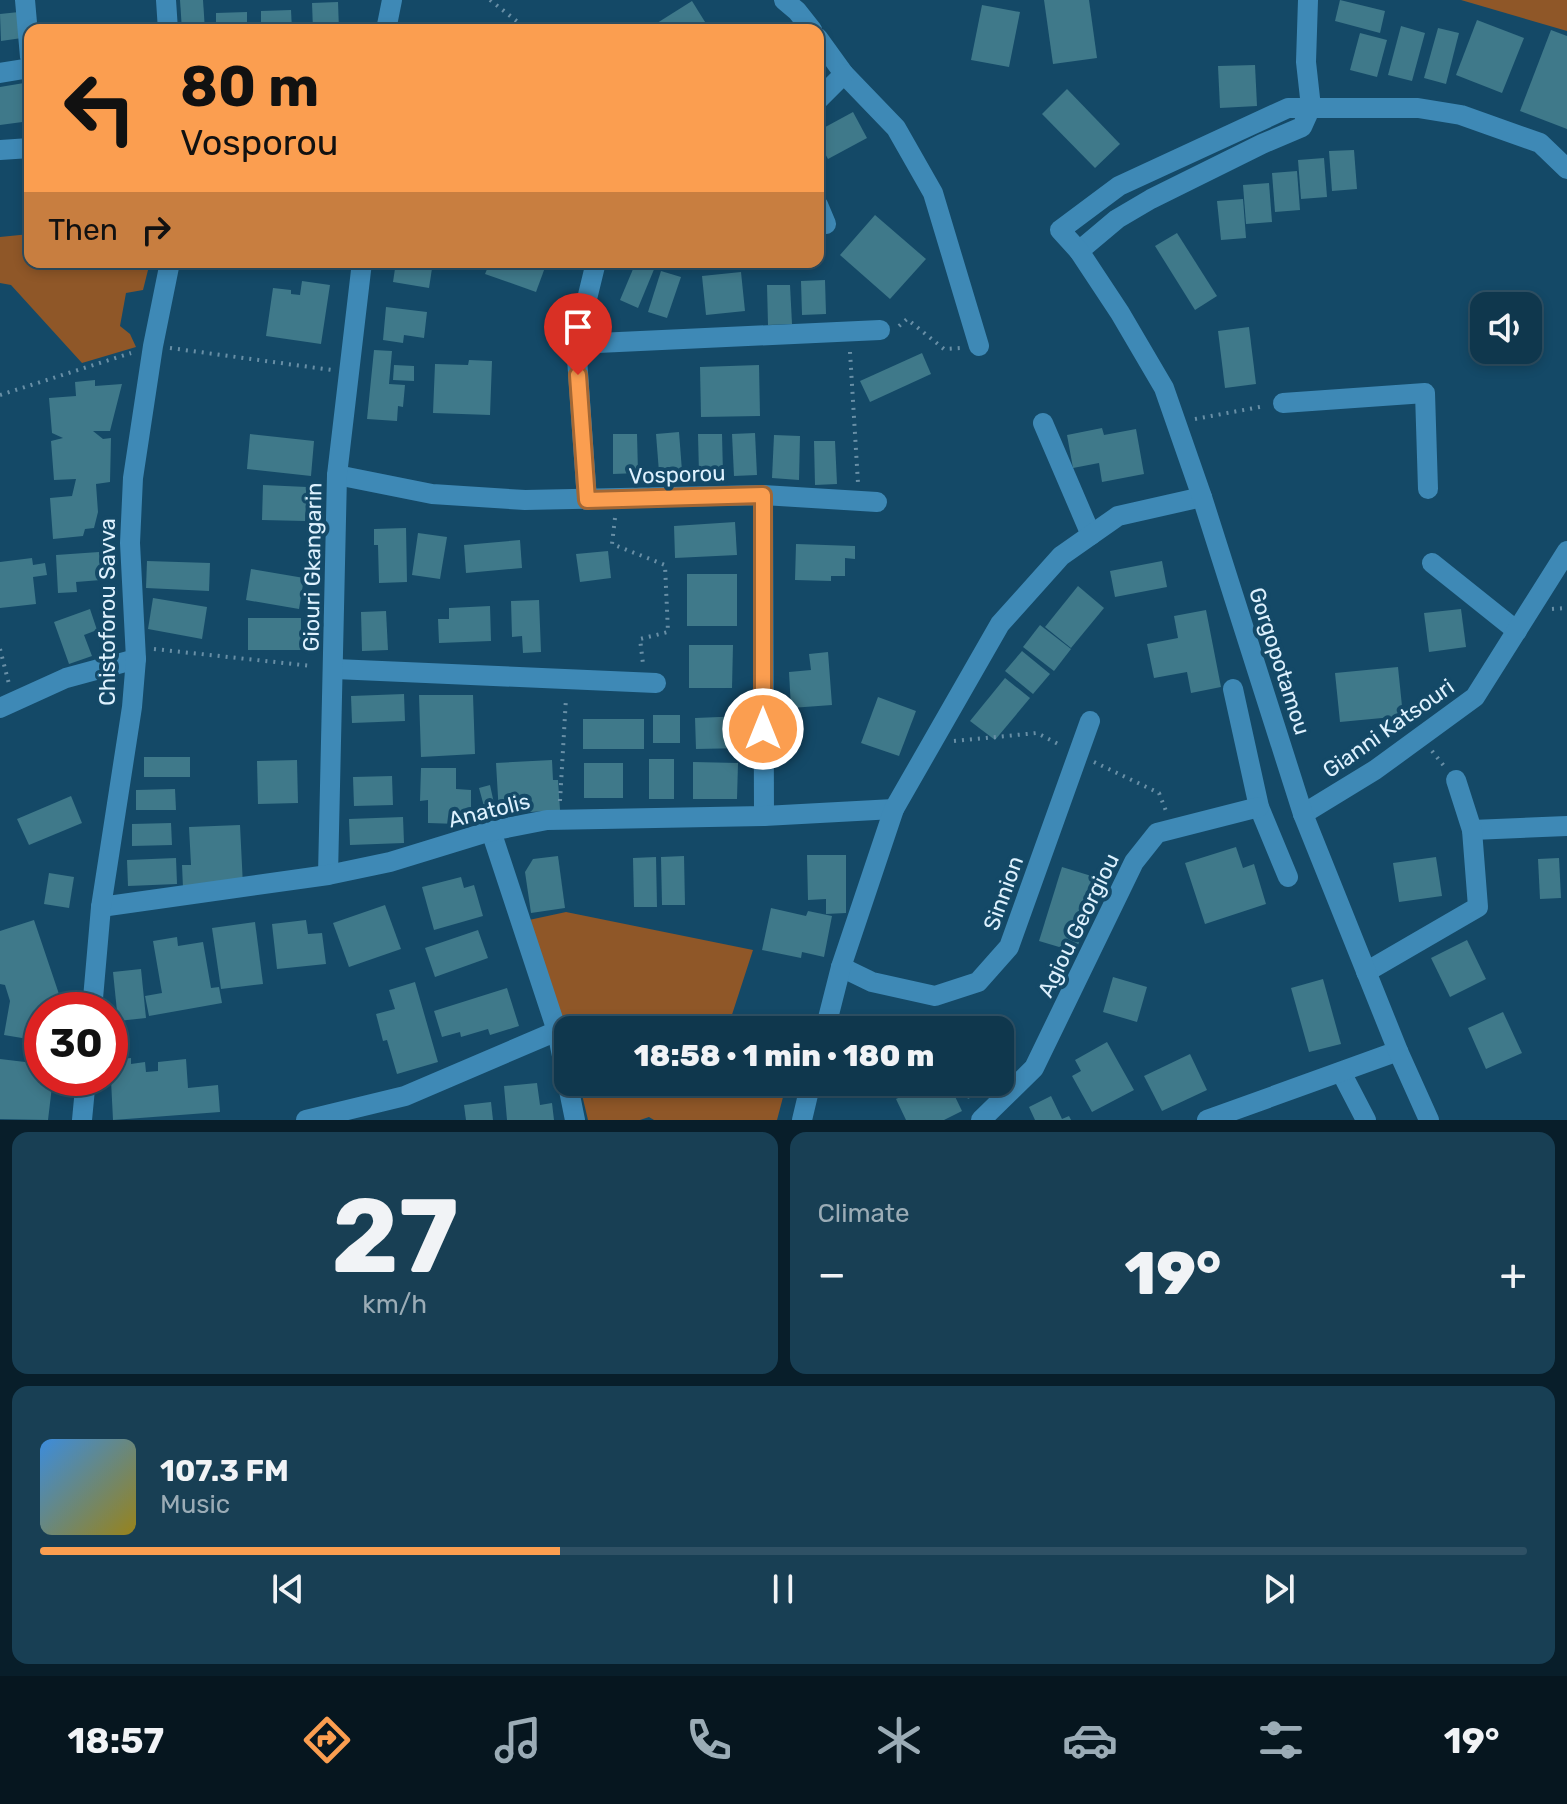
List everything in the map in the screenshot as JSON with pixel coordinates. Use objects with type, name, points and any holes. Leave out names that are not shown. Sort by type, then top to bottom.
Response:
[{"type":"street","points":[[25,0],[27,24]]},
{"type":"street","points":[[166,0],[168,24]]},
{"type":"street","points":[[387,24],[392,0]]},
{"type":"street","points":[[784,0],[807,24]]},
{"type":"street","points":[[1079,251],[1117,219],[1140,206],[1302,127],[1311,107],[1306,62],[1308,0]]},
{"type":"street","points":[[824,46],[844,74],[896,128],[933,193],[979,346]]},
{"type":"street","points":[[0,73],[24,69]]},
{"type":"street","points":[[824,94],[844,74]]},
{"type":"street","points":[[1311,107],[1418,108],[1461,115],[1540,143],[1567,169]]},
{"type":"street","name":"Gorgopotamou","points":[[1311,107],[1288,108],[1119,186],[1060,230],[1079,251],[1120,313],[1164,388],[1303,814],[1429,1120]]},
{"type":"street","points":[[0,150],[24,148]]},
{"type":"street","points":[[824,219],[826,224]]},
{"type":"street","name":"Chistoforou Savva","points":[[94,992],[101,907],[132,707],[135,653],[130,543],[133,478],[153,346],[169,268]]},
{"type":"street","name":"Giouri Gkangarin","points":[[328,875],[337,475],[361,268]]},
{"type":"street","points":[[587,500],[576,344],[595,268]]},
{"type":"street","points":[[576,344],[880,330]]},
{"type":"street","points":[[1283,403],[1425,393],[1428,489]]},
{"type":"street","points":[[1043,423],[1091,535]]},
{"type":"street","name":"Vosporou","points":[[337,475],[432,494],[525,500],[763,495],[868,502]]},
{"type":"street","points":[[763,495],[764,816]]},
{"type":"street","points":[[829,1016],[841,967],[894,809],[1000,624],[1061,556],[1118,516],[1202,497]]},
{"type":"street","name":"Gianni Katsouri","points":[[1303,814],[1375,770],[1475,697],[1567,552]]},
{"type":"street","points":[[1432,563],[1517,631]]},
{"type":"street","points":[[7,705],[66,678],[135,653]]},
{"type":"street","points":[[335,669],[650,683]]},
{"type":"street","points":[[1233,689],[1259,807],[1288,877]]},
{"type":"street","name":"Sinnion","points":[[841,967],[872,982],[935,996],[978,982],[1009,947],[1090,721]]},
{"type":"street","points":[[1366,972],[1478,907],[1472,830],[1456,780]]},
{"type":"street","name":"Agiou Georgiou","points":[[981,1120],[1034,1068],[1134,862],[1157,833],[1259,807]]},
{"type":"street","name":"Anatolis","points":[[101,907],[328,875],[390,862],[491,831],[559,820],[764,816],[894,809]]},
{"type":"street","points":[[1472,830],[1567,826]]},
{"type":"street","points":[[491,831],[554,1022]]},
{"type":"street","points":[[306,1120],[405,1096],[554,1032]]},
{"type":"street","points":[[1207,1120],[1398,1051]]},
{"type":"street","points":[[1341,1072],[1366,1120]]},
{"type":"street","points":[[82,1120],[84,1096]]},
{"type":"street","points":[[570,1096],[575,1120]]},
{"type":"street","points":[[802,1120],[808,1096]]},
{"type":"path","points":[[490,0],[520,24]]},
{"type":"path","points":[[880,330],[901,325],[907,319],[944,349],[979,346]]},
{"type":"path","points":[[848,332],[868,502]]},
{"type":"path","points":[[0,395],[153,346],[348,372]]},
{"type":"path","points":[[1176,422],[1283,403]]},
{"type":"path","points":[[617,500],[612,544],[665,565],[668,632],[640,639],[650,683]]},
{"type":"path","points":[[0,649],[7,705]]},
{"type":"path","points":[[135,653],[335,669]]},
{"type":"path","points":[[559,820],[567,679]]},
{"type":"path","points":[[1420,737],[1456,780]]},
{"type":"shaded area","points":[[1461,0],[1567,0],[1567,31]]},
{"type":"shaded area","points":[[24,235],[24,268],[148,268],[143,290],[126,293],[120,326],[130,334],[136,347],[82,363],[11,285],[0,283],[0,237]]},
{"type":"shaded area","points":[[566,912],[753,950],[732,1016],[560,1016],[529,920]]},
{"type":"shaded area","points":[[582,1096],[783,1096],[777,1120],[654,1120],[649,1117],[640,1120],[588,1120]]},
{"type":"building","points":[[180,0],[203,0],[205,24],[182,24]]},
{"type":"building","points":[[1044,0],[1089,0],[1097,58],[1053,64]]},
{"type":"building","points":[[1340,0],[1385,11],[1380,33],[1335,21]]},
{"type":"building","points":[[692,1],[706,24],[656,24]]},
{"type":"building","points":[[338,2],[339,24],[313,24],[312,3]]},
{"type":"building","points":[[982,5],[1020,12],[1009,67],[971,60]]},
{"type":"building","points":[[291,10],[292,24],[261,24],[261,11]]},
{"type":"building","points":[[19,12],[22,38],[1,41],[0,14]]},
{"type":"building","points":[[247,12],[247,24],[216,24],[216,13]]},
{"type":"building","points":[[1477,20],[1524,38],[1502,93],[1456,75]]},
{"type":"building","points":[[1401,26],[1425,33],[1412,81],[1388,75]]},
{"type":"building","points":[[1438,28],[1459,33],[1446,84],[1424,78]]},
{"type":"building","points":[[1551,30],[1567,36],[1567,129],[1520,111]]},
{"type":"building","points":[[1360,33],[1387,40],[1377,77],[1350,70]]},
{"type":"building","points":[[1255,65],[1257,106],[1220,108],[1218,66]]},
{"type":"building","points":[[24,83],[24,122],[0,125],[0,87]]},
{"type":"building","points":[[1067,89],[1120,144],[1095,168],[1042,114]]},
{"type":"building","points":[[853,112],[867,138],[828,159],[824,152],[824,128]]},
{"type":"building","points":[[1354,150],[1357,189],[1332,191],[1329,151]]},
{"type":"building","points":[[1324,158],[1327,197],[1301,199],[1298,160]]},
{"type":"building","points":[[1297,171],[1300,210],[1275,212],[1272,173]]},
{"type":"building","points":[[1269,183],[1272,222],[1246,224],[1243,185]]},
{"type":"building","points":[[1243,199],[1246,238],[1221,240],[1217,201]]},
{"type":"building","points":[[875,215],[926,259],[890,299],[840,255]]},
{"type":"building","points":[[1177,233],[1217,296],[1195,310],[1155,246]]},
{"type":"building","points":[[395,268],[432,268],[429,288],[393,282]]},
{"type":"building","points":[[488,268],[545,268],[536,292],[485,274]]},
{"type":"building","points":[[633,268],[655,268],[638,308],[620,300]]},
{"type":"building","points":[[661,271],[681,277],[667,318],[648,312]]},
{"type":"building","points":[[741,272],[745,311],[706,315],[702,276]]},
{"type":"building","points":[[825,280],[826,314],[802,315],[801,281]]},
{"type":"building","points":[[302,281],[330,285],[321,344],[266,336],[273,288],[291,290],[291,294],[300,295]]},
{"type":"building","points":[[767,285],[790,285],[792,324],[768,325]]},
{"type":"building","points":[[386,307],[427,312],[424,338],[404,335],[403,343],[383,340]]},
{"type":"building","points":[[1249,327],[1256,384],[1225,388],[1218,331]]},
{"type":"building","points":[[374,350],[392,351],[389,384],[405,385],[403,407],[398,406],[397,421],[367,419]]},
{"type":"building","points":[[922,353],[931,374],[870,402],[860,381]]},
{"type":"building","points":[[469,360],[492,361],[490,415],[433,413],[435,364],[468,365]]},
{"type":"building","points":[[394,365],[414,366],[414,381],[393,380]]},
{"type":"building","points":[[759,365],[760,416],[701,417],[700,367]]},
{"type":"building","points":[[95,380],[95,386],[122,384],[110,431],[93,431],[103,439],[111,438],[110,482],[96,484],[98,512],[94,528],[85,529],[83,536],[53,539],[50,498],[72,496],[76,479],[54,480],[51,441],[63,438],[52,433],[49,398],[76,396],[75,382]]},
{"type":"building","points":[[1102,428],[1104,435],[1136,429],[1144,474],[1102,482],[1099,463],[1073,468],[1067,435]]},
{"type":"building","points":[[679,432],[682,471],[659,472],[656,434]]},
{"type":"building","points":[[755,433],[757,475],[734,476],[732,434]]},
{"type":"building","points":[[250,434],[314,441],[311,476],[247,469]]},
{"type":"building","points":[[613,434],[637,434],[638,473],[613,474]]},
{"type":"building","points":[[698,434],[722,434],[723,474],[699,474]]},
{"type":"building","points":[[774,435],[800,436],[799,480],[772,478]]},
{"type":"building","points":[[814,441],[835,441],[837,484],[815,485]]},
{"type":"building","points":[[263,485],[307,487],[305,521],[262,520]]},
{"type":"building","points":[[735,522],[737,555],[675,558],[674,526]]},
{"type":"building","points":[[406,528],[407,582],[379,583],[378,545],[374,545],[374,529]]},
{"type":"building","points":[[418,533],[447,537],[440,579],[412,575]]},
{"type":"building","points":[[520,540],[522,568],[466,573],[464,545]]},
{"type":"building","points":[[796,544],[855,546],[855,559],[845,558],[845,576],[831,576],[831,581],[795,580]]},
{"type":"building","points":[[608,551],[611,578],[580,582],[576,554]]},
{"type":"building","points":[[99,552],[101,580],[76,582],[77,592],[58,593],[56,555]]},
{"type":"building","points":[[32,558],[33,565],[45,563],[47,575],[33,577],[36,604],[0,608],[0,562]]},
{"type":"building","points":[[147,561],[210,563],[209,591],[146,588]]},
{"type":"building","points":[[1162,561],[1167,587],[1115,597],[1110,571]]},
{"type":"building","points":[[251,569],[304,578],[299,609],[246,600]]},
{"type":"building","points":[[687,574],[737,574],[737,626],[687,626]]},
{"type":"building","points":[[1078,586],[1104,608],[1071,648],[1045,627]]},
{"type":"building","points":[[153,598],[207,607],[202,639],[148,629]]},
{"type":"building","points":[[539,600],[541,652],[523,653],[522,636],[512,637],[511,601]]},
{"type":"building","points":[[490,606],[491,641],[439,643],[438,619],[449,619],[449,608]]},
{"type":"building","points":[[90,609],[97,630],[84,635],[92,656],[69,664],[54,622]]},
{"type":"building","points":[[1461,609],[1466,647],[1429,652],[1424,613]]},
{"type":"building","points":[[1206,610],[1221,687],[1191,693],[1187,672],[1154,678],[1147,644],[1178,638],[1174,616]]},
{"type":"building","points":[[386,611],[388,650],[362,651],[361,612]]},
{"type":"building","points":[[248,618],[301,618],[301,650],[248,650]]},
{"type":"building","points":[[1040,625],[1071,649],[1054,671],[1023,647]]},
{"type":"building","points":[[689,645],[733,645],[732,688],[689,688]]},
{"type":"building","points":[[1022,651],[1050,674],[1033,694],[1005,671]]},
{"type":"building","points":[[828,652],[832,705],[791,708],[789,672],[811,670],[809,654]]},
{"type":"building","points":[[1398,667],[1403,716],[1340,722],[1335,673]]},
{"type":"building","points":[[1005,678],[1030,698],[995,740],[970,721]]},
{"type":"building","points":[[404,694],[405,721],[352,723],[351,696]]},
{"type":"building","points":[[419,695],[473,695],[475,754],[421,757]]},
{"type":"building","points":[[878,697],[916,711],[899,756],[861,743]]},
{"type":"building","points":[[653,715],[680,715],[680,743],[653,743]]},
{"type":"building","points":[[744,716],[745,748],[696,749],[695,718]]},
{"type":"building","points":[[583,719],[644,719],[644,749],[583,749]]},
{"type":"building","points":[[144,757],[190,757],[190,777],[144,777]]},
{"type":"building","points":[[649,759],[674,759],[674,799],[649,799]]},
{"type":"building","points":[[297,760],[298,803],[258,804],[257,761]]},
{"type":"building","points":[[552,760],[553,780],[558,780],[560,810],[499,814],[496,763]]},
{"type":"building","points":[[693,762],[738,763],[737,799],[693,799]]},
{"type":"building","points":[[584,763],[623,763],[623,798],[584,798]]},
{"type":"building","points":[[421,768],[456,768],[456,789],[471,790],[471,816],[458,816],[458,824],[428,823],[428,800],[420,801]]},
{"type":"building","points":[[392,776],[393,805],[354,806],[353,777]]},
{"type":"building","points":[[490,785],[495,808],[485,810],[479,788]]},
{"type":"building","points":[[175,789],[176,810],[136,810],[136,790]]},
{"type":"building","points":[[71,796],[82,823],[29,845],[17,819]]},
{"type":"building","points":[[403,817],[404,843],[350,845],[349,819]]},
{"type":"building","points":[[171,823],[172,845],[132,846],[132,824]]},
{"type":"building","points":[[240,825],[243,886],[183,888],[182,865],[191,865],[189,827]]},
{"type":"building","points":[[1236,847],[1243,868],[1254,864],[1266,904],[1205,924],[1185,863]]},
{"type":"building","points":[[807,855],[846,855],[846,913],[826,914],[826,899],[808,900]]},
{"type":"building","points":[[558,856],[565,908],[531,913],[525,872],[533,859]]},
{"type":"building","points":[[684,856],[685,905],[662,905],[661,857]]},
{"type":"building","points":[[656,857],[657,907],[634,907],[633,858]]},
{"type":"building","points":[[1436,857],[1442,896],[1399,902],[1393,863]]},
{"type":"building","points":[[176,858],[177,884],[128,886],[127,860]]},
{"type":"building","points":[[1559,858],[1561,898],[1540,899],[1538,859]]},
{"type":"building","points":[[1062,867],[1098,878],[1076,952],[1039,941]]},
{"type":"building","points":[[49,873],[74,877],[69,908],[44,904]]},
{"type":"building","points":[[461,877],[464,888],[474,885],[483,916],[434,930],[422,887]]},
{"type":"building","points":[[385,905],[401,949],[349,967],[333,923]]},
{"type":"building","points":[[771,908],[806,916],[808,911],[832,916],[824,957],[802,952],[801,958],[762,950]]},
{"type":"building","points":[[34,920],[58,992],[24,992],[24,1038],[4,1035],[10,1001],[5,985],[0,984],[0,931]]},
{"type":"building","points":[[306,920],[308,934],[322,933],[326,964],[277,969],[272,924]]},
{"type":"building","points":[[255,922],[263,984],[221,989],[212,928]]},
{"type":"building","points":[[478,930],[488,958],[435,977],[425,948]]},
{"type":"building","points":[[177,937],[178,946],[203,942],[211,988],[219,987],[222,1003],[149,1016],[145,996],[162,993],[153,941]]},
{"type":"building","points":[[1467,940],[1486,979],[1450,997],[1431,958]]},
{"type":"building","points":[[141,969],[146,1018],[128,1020],[128,992],[115,992],[113,972]]},
{"type":"building","points":[[1113,977],[1147,987],[1137,1022],[1103,1012]]},
{"type":"building","points":[[1323,979],[1341,1044],[1309,1052],[1291,988]]},
{"type":"building","points":[[415,982],[438,1062],[397,1074],[376,1014],[395,1009],[389,990]]},
{"type":"building","points":[[507,988],[519,1026],[490,1035],[488,1029],[461,1037],[460,1032],[442,1037],[434,1011]]},
{"type":"building","points":[[1503,1012],[1522,1053],[1486,1069],[1468,1028]]},
{"type":"building","points":[[1107,1042],[1134,1090],[1092,1112],[1072,1076],[1081,1071],[1075,1060]]},
{"type":"building","points":[[1190,1054],[1207,1090],[1162,1111],[1144,1076]]},
{"type":"building","points":[[128,1058],[131,1058],[131,1064],[145,1062],[146,1072],[158,1071],[158,1062],[186,1059],[188,1088],[218,1085],[220,1112],[113,1120],[112,1096],[128,1096]]},
{"type":"building","points":[[0,1059],[24,1062],[24,1096],[51,1096],[48,1120],[0,1119]]},
{"type":"building","points":[[537,1083],[540,1105],[552,1103],[554,1120],[507,1120],[504,1086]]},
{"type":"building","points":[[902,1096],[955,1096],[962,1111],[944,1120],[906,1120],[896,1099]]},
{"type":"building","points":[[1051,1096],[1062,1119],[1069,1116],[1071,1120],[1035,1120],[1029,1107]]},
{"type":"building","points":[[491,1102],[493,1120],[466,1120],[464,1105]]},
{"type":"route","points":[[578,375],[587,500],[763,495],[763,729]]}]
